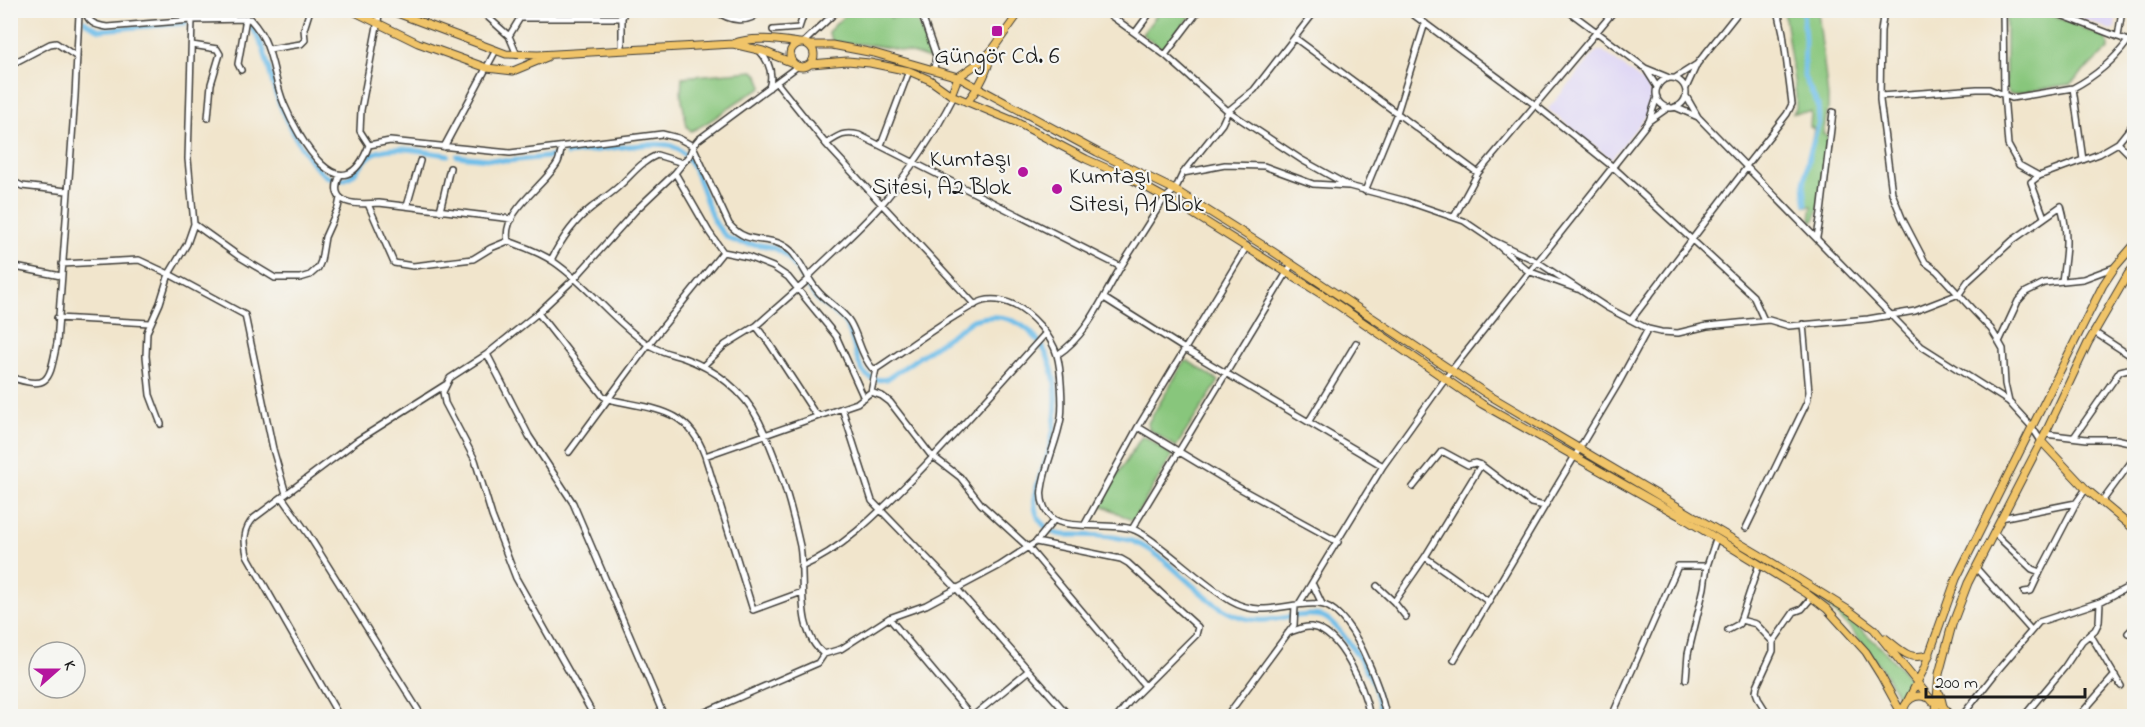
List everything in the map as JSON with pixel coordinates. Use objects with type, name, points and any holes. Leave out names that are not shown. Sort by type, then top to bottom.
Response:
[{"type":"main road","points":[[351,10],[418,43],[487,68],[513,71],[554,54]]},
{"type":"main road","points":[[389,10],[496,50],[517,55],[733,44],[759,50],[804,67],[811,64],[858,62],[909,71],[930,80],[952,96],[1016,122],[1086,159],[1131,179],[1187,210],[1288,272],[1482,404],[1812,597],[1835,617],[1866,652],[1904,716]]},
{"type":"main road","points":[[952,96],[958,77],[983,60],[1021,10]]},
{"type":"main road","points":[[733,44],[755,40],[844,47],[934,69],[980,87],[1097,152],[1174,190],[1292,264],[1487,394],[1813,587],[1850,611],[1908,655],[1916,658],[1930,654]]},
{"type":"main road","points":[[804,44],[814,53],[811,64]]},
{"type":"main road","points":[[796,64],[791,51],[804,44]]},
{"type":"main road","points":[[967,102],[980,87],[993,49]]},
{"type":"main road","points":[[1904,716],[1903,710],[1930,654],[1956,579],[2086,318],[2115,267],[2134,245]]},
{"type":"main road","points":[[1937,715],[1939,674],[1952,625],[1976,568],[2094,332],[2133,271]]},
{"type":"main road","points":[[2043,438],[2086,489],[2134,529]]},
{"type":"main road","points":[[1874,629],[1932,701],[1937,715]]},
{"type":"main road","points":[[1939,674],[1940,697],[1950,717]]},
{"type":"main road","points":[[1908,700],[1922,696],[1932,701]]},
{"type":"street","points":[[161,424],[150,395],[146,357],[147,332],[160,303],[169,274],[187,244],[194,224],[188,159],[192,20],[197,10]]},
{"type":"street","points":[[268,50],[301,45],[305,40],[304,29],[310,10]]},
{"type":"street","points":[[369,145],[360,131],[361,110],[380,10]]},
{"type":"street","points":[[480,10],[510,36],[517,55]]},
{"type":"street","points":[[622,49],[622,18],[626,10]]},
{"type":"street","points":[[715,10],[726,19],[742,21],[761,12]]},
{"type":"street","points":[[773,30],[799,28],[805,10]]},
{"type":"street","points":[[804,44],[838,10]]},
{"type":"street","points":[[920,10],[936,56],[934,69]]},
{"type":"street","points":[[1103,10],[1165,55],[1228,111],[1302,160],[1349,186],[1406,201],[1464,221],[1492,240],[1528,271],[1577,289]]},
{"type":"street","points":[[1135,33],[1152,10]]},
{"type":"street","points":[[1165,55],[1200,10]]},
{"type":"street","points":[[1407,10],[1613,167],[1753,296],[1764,320]]},
{"type":"street","points":[[1567,10],[1645,68],[1681,81],[1686,88]]},
{"type":"street","points":[[1454,217],[1478,174],[1615,10]]},
{"type":"street","points":[[1649,121],[1683,103],[1686,88],[1697,64],[1740,10]]},
{"type":"street","points":[[1631,320],[1692,242],[1787,114],[1792,104],[1787,57],[1778,10]]},
{"type":"street","points":[[1884,10],[1881,31],[1880,96],[1892,193],[1925,262],[1937,271],[1991,329],[2003,349],[2005,384],[2009,402]]},
{"type":"street","points":[[2004,10],[2004,94],[2008,145],[2019,165],[2039,176]]},
{"type":"street","points":[[2048,10],[2134,43]]},
{"type":"street","points":[[2118,37],[2122,10]]},
{"type":"street","points":[[82,12],[94,25],[107,27],[192,20],[250,19],[261,30],[283,102],[297,130],[318,162],[338,179]]},
{"type":"street","points":[[10,377],[32,385],[42,382],[50,372],[57,343],[57,318],[82,12]]},
{"type":"street","points":[[1057,355],[1070,347],[1104,298],[1164,199],[1174,190],[1183,173],[1222,124],[1228,111],[1254,90],[1313,12]]},
{"type":"street","points":[[241,70],[238,64],[245,18]]},
{"type":"street","points":[[510,36],[520,18],[622,18]]},
{"type":"street","points":[[1365,191],[1397,113],[1425,23]]},
{"type":"street","points":[[1295,38],[1478,174]]},
{"type":"street","points":[[1880,96],[1989,89],[2012,98],[2073,88],[2090,79],[2128,41]]},
{"type":"street","points":[[10,65],[56,43],[77,57]]},
{"type":"street","points":[[192,45],[217,49],[220,54],[211,84],[208,117]]},
{"type":"street","points":[[444,147],[496,50]]},
{"type":"street","points":[[759,50],[765,57],[771,72],[769,89]]},
{"type":"street","points":[[594,717],[516,578],[492,516],[475,460],[445,402],[443,392],[445,385],[450,378],[487,354],[537,314],[575,278],[635,211],[675,173],[698,140],[777,83],[796,64]]},
{"type":"street","points":[[1657,87],[1662,81],[1697,64]]},
{"type":"street","points":[[1227,717],[1294,625],[1297,605],[1312,585],[1383,466],[1451,371],[1528,271],[1649,121],[1657,97],[1657,87],[1645,68]]},
{"type":"street","points":[[881,145],[909,71]]},
{"type":"street","points":[[777,83],[826,144],[975,305]]},
{"type":"street","points":[[2073,88],[2083,160]]},
{"type":"street","points":[[704,364],[725,345],[756,326],[807,280],[881,204],[941,122],[952,96]]},
{"type":"street","points":[[1686,96],[1698,117],[1921,346],[2009,402],[2043,438],[2116,439],[2134,443]]},
{"type":"street","points":[[1657,97],[1661,104],[1698,117]]},
{"type":"street","points":[[1816,237],[1833,112]]},
{"type":"street","points":[[2044,217],[2031,182],[2039,176],[2099,154],[2118,143],[2134,123]]},
{"type":"street","points":[[826,144],[848,132],[881,145],[1121,267]]},
{"type":"street","points":[[369,145],[390,141],[510,153],[662,134],[678,138],[693,146],[723,215],[736,233],[746,238],[775,242],[790,251],[807,280],[849,320],[867,363],[876,369]]},
{"type":"street","points":[[2118,143],[2134,159]]},
{"type":"street","points":[[369,145],[365,157],[350,172],[338,179],[335,189],[340,198],[358,205],[407,206],[512,219]]},
{"type":"street","points":[[508,242],[506,234],[512,219],[558,162],[562,147]]},
{"type":"street","points":[[551,260],[562,238],[576,222],[616,189],[647,159],[657,155],[686,160]]},
{"type":"street","points":[[407,206],[420,161]]},
{"type":"street","points":[[1183,173],[1225,165],[1264,166],[1313,184],[1349,186]]},
{"type":"street","points":[[440,211],[450,168]]},
{"type":"street","points":[[675,173],[723,252],[748,257],[773,267],[788,277],[836,336],[864,398]]},
{"type":"street","points":[[10,180],[22,186],[67,191]]},
{"type":"street","points":[[194,224],[240,257],[275,278],[300,278],[310,275],[318,268],[325,237],[340,198]]},
{"type":"street","points":[[368,204],[394,262],[414,266],[473,259],[491,248],[508,242],[539,253],[575,278],[648,345],[704,364],[730,384],[758,418],[787,495],[800,549],[802,592],[808,628],[815,647],[824,654]]},
{"type":"street","points":[[1492,240],[1536,261],[1577,289],[1631,320],[1648,329],[1661,332],[1678,333],[1707,326],[1764,320],[1789,326],[1868,319],[1915,311],[1959,294],[1980,269],[2021,233],[2061,206],[2067,226],[2068,242],[2062,280]]},
{"type":"street","points":[[1085,524],[1138,427],[1247,246]]},
{"type":"street","points":[[569,452],[648,345],[723,252]]},
{"type":"street","points":[[62,264],[139,260],[245,315],[284,496],[422,717]]},
{"type":"street","points":[[1132,529],[1292,264]]},
{"type":"street","points":[[10,266],[61,276]]},
{"type":"street","points":[[1999,342],[2018,301],[2025,292],[2044,283],[2083,279],[2115,267]]},
{"type":"street","points":[[1104,298],[1185,349],[1309,420],[1383,466]]},
{"type":"street","points":[[705,456],[857,403],[871,392],[876,369],[980,302],[1000,300],[1013,304],[1026,312],[1045,334],[1057,355],[1062,394],[1061,418],[1042,489],[1043,503],[1052,522]]},
{"type":"street","points":[[537,314],[583,373],[608,399],[669,414],[682,420],[692,430],[705,456],[753,610],[802,592]]},
{"type":"street","points":[[57,318],[150,323]]},
{"type":"street","points":[[1746,528],[1807,402],[1809,392],[1803,324]]},
{"type":"street","points":[[756,326],[770,343],[814,412],[819,416]]},
{"type":"street","points":[[1455,660],[1648,329]]},
{"type":"street","points":[[2094,332],[2134,358]]},
{"type":"street","points":[[801,567],[817,560],[834,548],[880,511],[934,457],[1045,334]]},
{"type":"street","points":[[1309,420],[1356,344]]},
{"type":"street","points":[[487,354],[529,436],[573,503],[664,717]]},
{"type":"street","points":[[2074,437],[2120,371],[2128,369],[2134,372]]},
{"type":"street","points":[[339,717],[248,555],[245,545],[247,525],[358,440],[445,385]]},
{"type":"street","points":[[871,392],[890,402],[934,457],[960,477],[981,504],[1028,548],[1145,686]]},
{"type":"street","points":[[842,408],[872,501],[957,589],[1069,717]]},
{"type":"street","points":[[1138,427],[1338,542]]},
{"type":"street","points":[[1413,488],[1442,451],[1466,464],[1481,465],[1531,503],[1545,506]]},
{"type":"street","points":[[2101,503],[2134,458]]},
{"type":"street","points":[[1394,602],[1425,557],[1481,465]]},
{"type":"street","points":[[2024,592],[2031,591],[2076,503],[2086,489]]},
{"type":"street","points":[[2001,519],[2076,503]]},
{"type":"street","points":[[1052,522],[1132,529],[1172,555],[1196,576],[1234,602],[1270,610],[1297,605],[1322,604]]},
{"type":"street","points":[[701,714],[818,663],[824,654],[841,649],[889,618],[926,605],[957,589],[1028,548],[1036,542],[1052,522]]},
{"type":"street","points":[[1994,533],[2032,570],[2040,572]]},
{"type":"street","points":[[1686,679],[1688,654],[1707,566],[1716,539]]},
{"type":"street","points":[[1036,542],[1121,559],[1196,625],[1198,630],[1196,635],[1129,702],[1118,717]]},
{"type":"street","points":[[1425,557],[1489,602]]},
{"type":"street","points":[[1728,630],[1739,624],[1741,620],[1759,564]]},
{"type":"street","points":[[1612,717],[1678,566],[1707,566]]},
{"type":"street","points":[[1976,568],[2031,630]]},
{"type":"street","points":[[1962,717],[2031,630],[2044,620],[2100,602],[2134,584]]},
{"type":"street","points":[[1312,585],[1322,604],[1334,611],[1346,623],[1364,652],[1376,678],[1386,717]]},
{"type":"street","points":[[1377,586],[1406,617]]},
{"type":"street","points":[[1770,717],[1756,692],[1757,686],[1773,651],[1773,642],[1794,612],[1802,609],[1812,597]]},
{"type":"street","points":[[2024,717],[2064,668],[2082,641],[2095,630],[2099,622],[2100,602]]},
{"type":"street","points":[[889,618],[972,717],[1028,671]]},
{"type":"street","points":[[1741,620],[1756,624],[1773,642]]},
{"type":"street","points":[[1288,633],[1310,627],[1331,637],[1359,681],[1370,717]]},
{"type":"street","points":[[2128,633],[2134,627]]},
{"type":"street","points":[[2090,634],[2121,686]]},
{"type":"street","points":[[2079,717],[2115,675]]},
{"type":"shaded area","points":[[2065,11],[2117,11],[2115,28],[2111,30]]},
{"type":"shaded area","points":[[1597,51],[1603,51],[1647,85],[1651,96],[1647,115],[1611,159],[1548,109]]},
{"type":"green space","points":[[849,11],[885,11],[891,18],[912,13],[931,57],[929,59],[881,47],[833,42],[828,32]]},
{"type":"green space","points":[[1160,11],[1194,11],[1164,50],[1142,34]]},
{"type":"green space","points":[[1784,11],[1818,11],[1828,97],[1823,134],[1828,136],[1819,208],[1812,222],[1810,219],[1812,206],[1805,206],[1803,186],[1814,129],[1810,127],[1811,112],[1793,113],[1796,109],[1796,95]]},
{"type":"green space","points":[[2006,11],[2043,11],[2105,38],[2109,45],[2108,49],[2070,84],[2008,93]]},
{"type":"green space","points":[[753,71],[760,78],[762,88],[738,101],[699,128],[691,131],[687,127],[681,95],[682,77]]},
{"type":"green space","points":[[1188,361],[1219,381],[1176,447],[1149,429],[1148,423],[1184,362]]},
{"type":"green space","points":[[1142,436],[1172,456],[1134,519],[1131,520],[1102,505],[1101,501]]},
{"type":"green space","points":[[1820,599],[1868,636],[1911,680],[1898,696],[1864,644]]},
{"type":"waterway","points":[[1803,10],[1804,77],[1818,105],[1819,122],[1804,184],[1806,204]]},
{"type":"waterway","points":[[85,21],[100,30],[186,23]]},
{"type":"waterway","points":[[249,25],[260,41],[277,97],[291,131],[311,161],[327,177],[335,180],[346,179],[355,173],[370,156],[383,150],[402,149],[448,155]]},
{"type":"waterway","points":[[567,154],[652,144],[672,146],[682,152],[696,172],[715,222],[721,231],[733,241],[769,246],[783,253],[794,265],[813,295],[841,318],[847,327],[861,368],[875,379],[887,379],[973,320],[988,317],[1002,318],[1022,325],[1040,343],[1048,357],[1056,390],[1051,441],[1035,500],[1037,515],[1044,525],[1060,535],[1119,538],[1146,547],[1208,599],[1235,615],[1255,620],[1300,615],[1324,617],[1345,637],[1366,669],[1375,689],[1381,716]]},
{"type":"waterway","points":[[457,156],[508,161],[556,156]]},
{"type":"place","name":"Güngör Cd. 6","points":[[997,31]]},
{"type":"place","name":"Kumtaşı Sitesi, A2 Blok","points":[[1023,172]]},
{"type":"place","name":"Kumtaşı Sitesi, A1 Blok","points":[[1057,189]]}]
